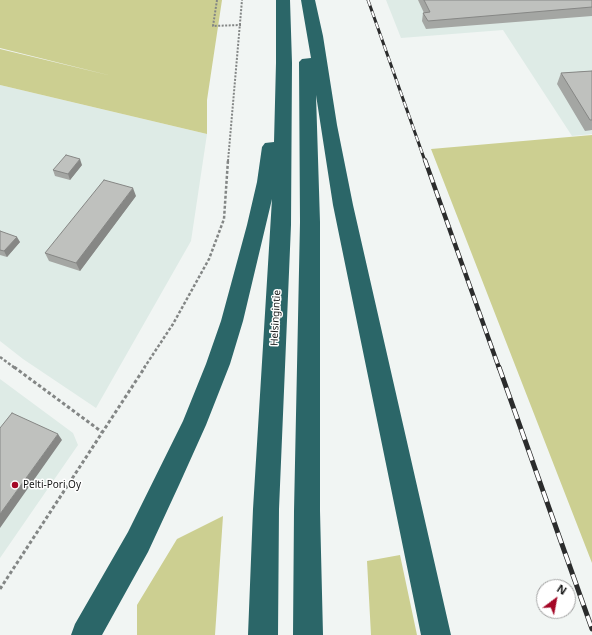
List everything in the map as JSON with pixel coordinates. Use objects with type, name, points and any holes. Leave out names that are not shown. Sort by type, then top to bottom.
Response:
[{"type":"highway","name":"Helsingintie","points":[[263,635],[266,509],[281,225],[284,64],[283,0]]},
{"type":"highway","points":[[302,0],[308,77],[310,222],[307,511],[308,635]]},
{"type":"highway","points":[[308,0],[316,36],[326,111],[343,205],[436,635]]},
{"type":"highway","points":[[86,635],[138,542],[194,425],[218,364],[232,321],[257,225],[272,140],[273,113],[284,64]]},
{"type":"path","points":[[217,0],[214,26],[241,25]]},
{"type":"path","points":[[0,589],[173,324],[209,259],[224,219],[230,115],[241,25],[242,0]]},
{"type":"path","points":[[0,357],[102,432]]},
{"type":"shaded area","points":[[386,0],[592,0],[592,134],[572,136],[503,30],[401,38]]},
{"type":"shaded area","points":[[0,85],[207,134],[191,241],[96,408],[23,359],[0,341]]},
{"type":"shaded area","points":[[0,379],[73,433],[78,445],[0,558]]},
{"type":"green space","points":[[0,0],[222,0],[207,100],[207,134],[0,85],[0,49],[112,76],[0,48]]},
{"type":"green space","points":[[592,135],[592,563],[431,149]]},
{"type":"green space","points":[[223,516],[215,635],[137,635],[137,605],[177,539]]},
{"type":"green space","points":[[400,555],[417,635],[371,635],[367,561]]},
{"type":"building","points":[[424,0],[592,0],[592,7],[428,21],[423,13],[430,12]]},
{"type":"building","points":[[592,71],[592,120],[590,120],[561,73]]},
{"type":"building","points":[[66,155],[80,159],[68,174],[53,170]]},
{"type":"building","points":[[104,180],[133,188],[76,263],[45,253]]},
{"type":"building","points":[[0,231],[17,237],[4,251],[0,250]]},
{"type":"building","name":"Pelti-Pori Oy","points":[[12,413],[58,434],[0,514],[0,428]]},
{"type":"railway","points":[[368,0],[425,161]]},
{"type":"railway","points":[[425,160],[499,368]]},
{"type":"railway","points":[[499,367],[592,629]]},
{"type":"place","name":"Pelti-Pori Oy","points":[[15,485]]}]
